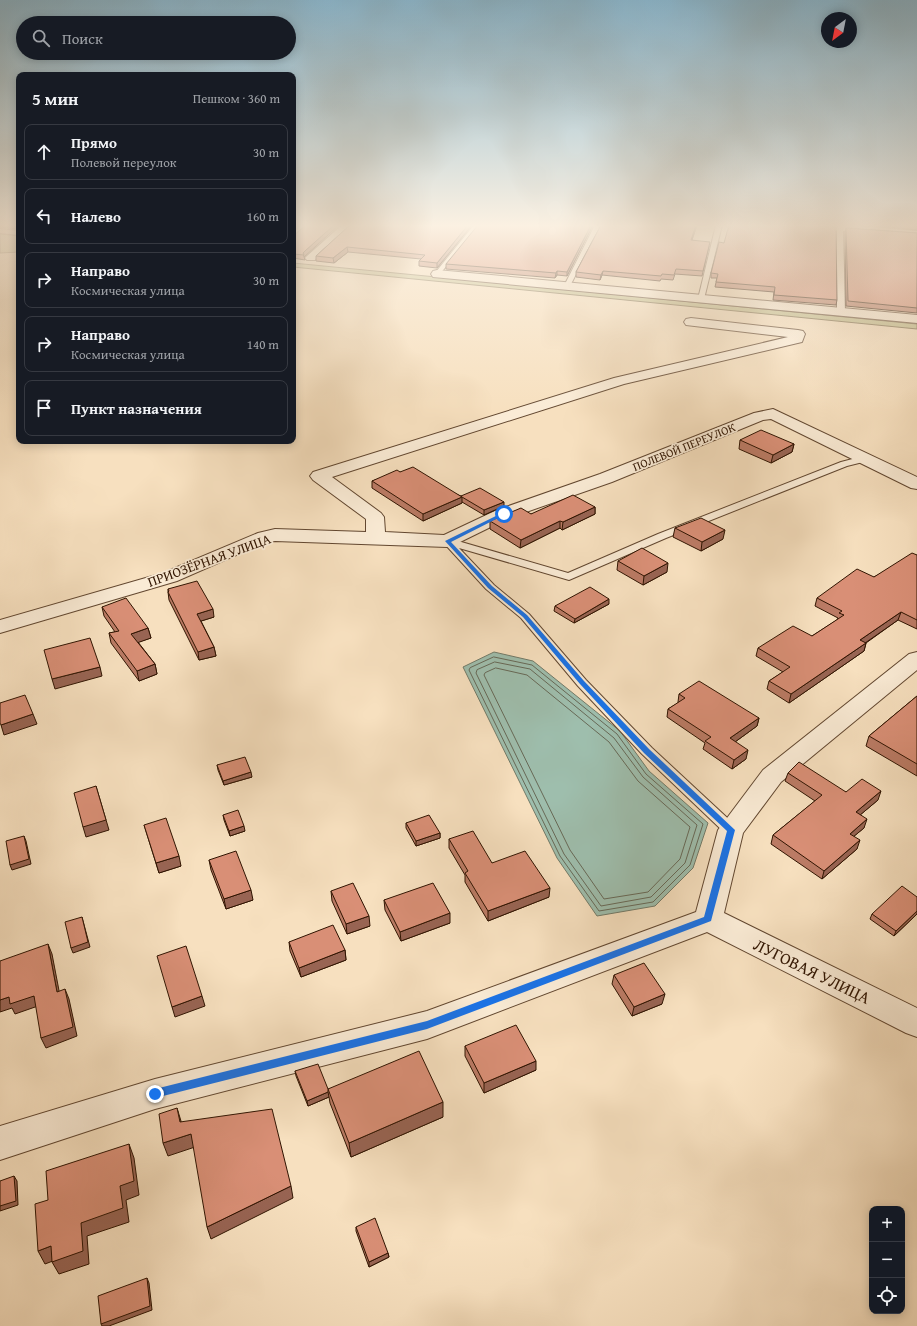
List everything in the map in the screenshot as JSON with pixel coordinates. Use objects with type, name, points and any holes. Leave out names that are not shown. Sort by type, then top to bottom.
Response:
[{"type":"street","points":[[575,287],[917,319]]},
{"type":"street","points":[[376,537],[375,517],[319,476],[619,381],[766,347],[797,338],[798,334],[691,322]]},
{"type":"street","name":"ПОЛЕВОЙ ПЕРЕУЛОК","points":[[447,541],[504,514],[606,478],[760,416],[773,414],[917,484]]},
{"type":"street","name":"ПРИОЗЁРНАЯ УЛИЦА","points":[[0,627],[170,577],[258,539],[275,535],[376,537],[447,541]]},
{"type":"street","points":[[0,1143],[155,1094],[427,1025],[708,919],[731,830],[772,776],[917,659]]},
{"type":"street","name":"ЛУГОВАЯ УЛИЦА","points":[[708,919],[917,1023]]},
{"type":"lane","points":[[701,299],[704,287]]},
{"type":"lane","points":[[841,287],[841,312]]},
{"type":"lane","points":[[447,541],[569,577],[662,536],[844,464],[864,458]]},
{"type":"lane","points":[[447,541],[490,587],[525,616],[582,683],[647,751],[731,830]]},
{"type":"shaded area","points":[[493,287],[537,287],[917,324],[917,329]]},
{"type":"water","points":[[494,652],[533,661],[620,731],[649,771],[708,823],[693,868],[655,906],[597,916],[557,858],[463,667]]},
{"type":"building","points":[[774,287],[837,287],[837,300],[774,295],[775,287]]},
{"type":"building","points":[[848,287],[917,287],[917,308],[848,301]]},
{"type":"building","points":[[761,430],[794,444],[773,455],[740,440]]},
{"type":"building","points":[[413,467],[462,497],[423,514],[372,481],[397,470],[400,472]]},
{"type":"building","points":[[480,488],[504,502],[484,510],[461,496]]},
{"type":"building","points":[[573,495],[595,507],[563,522],[560,521],[521,540],[490,521],[521,508],[531,514]]},
{"type":"building","points":[[701,518],[725,530],[702,542],[675,528]]},
{"type":"building","points":[[642,548],[668,563],[644,576],[618,561]]},
{"type":"building","points":[[912,553],[917,555],[917,620],[901,612],[860,640],[866,643],[791,694],[769,681],[790,667],[758,648],[793,626],[812,636],[844,615],[839,613],[842,611],[817,598],[857,569],[874,577]]},
{"type":"building","points":[[197,581],[213,609],[197,614],[214,647],[198,652],[168,592],[168,589]]},
{"type":"building","points":[[590,587],[609,599],[575,619],[555,606]]},
{"type":"building","points":[[126,598],[148,628],[131,634],[155,664],[137,671],[109,633],[119,631],[102,607]]},
{"type":"building","points":[[90,638],[100,667],[52,679],[44,650]]},
{"type":"building","points":[[699,681],[759,718],[730,738],[748,750],[734,760],[705,741],[711,737],[668,709],[685,698],[679,694]]},
{"type":"building","points":[[25,695],[33,714],[1,725],[0,703]]},
{"type":"building","points":[[917,696],[917,764],[869,736]]},
{"type":"building","points":[[245,757],[251,772],[223,781],[217,765]]},
{"type":"building","points":[[799,762],[846,792],[862,779],[881,791],[856,812],[867,819],[850,834],[860,840],[824,871],[773,835],[822,795],[788,773]]},
{"type":"building","points":[[96,786],[106,820],[83,827],[74,793]]},
{"type":"building","points":[[238,810],[244,826],[229,831],[223,815]]},
{"type":"building","points":[[429,815],[440,833],[416,841],[406,823]]},
{"type":"building","points":[[166,818],[179,856],[156,863],[144,825]]},
{"type":"building","points":[[473,831],[492,863],[525,851],[550,888],[488,911],[465,873],[468,871],[449,839]]},
{"type":"building","points":[[24,836],[29,859],[10,865],[6,841]]},
{"type":"building","points":[[236,851],[251,890],[224,899],[209,860]]},
{"type":"building","points":[[353,883],[369,916],[346,924],[331,891]]},
{"type":"building","points":[[433,883],[450,913],[400,932],[384,900]]},
{"type":"building","points":[[902,886],[917,897],[917,911],[896,931],[872,914]]},
{"type":"building","points":[[82,917],[88,942],[71,948],[65,922]]},
{"type":"building","points":[[333,925],[345,950],[299,968],[289,942]]},
{"type":"building","points":[[48,944],[57,992],[65,989],[73,1027],[41,1038],[34,996],[10,1004],[9,997],[0,1000],[0,961]]},
{"type":"building","points":[[186,946],[202,996],[172,1007],[157,956]]},
{"type":"building","points":[[644,963],[665,994],[634,1007],[614,975]]},
{"type":"building","points":[[516,1025],[536,1061],[484,1083],[465,1046]]},
{"type":"building","points":[[419,1051],[443,1102],[349,1143],[328,1089]]},
{"type":"building","points":[[318,1064],[328,1092],[307,1101],[295,1071]]},
{"type":"building","points":[[177,1108],[180,1122],[272,1109],[291,1186],[207,1227],[191,1134],[163,1143],[159,1114]]},
{"type":"building","points":[[129,1144],[134,1181],[120,1186],[123,1208],[81,1223],[83,1251],[52,1262],[51,1246],[38,1251],[35,1204],[48,1200],[46,1171]]},
{"type":"building","points":[[14,1176],[16,1201],[0,1206],[0,1181]]},
{"type":"building","points":[[375,1218],[388,1253],[369,1262],[356,1227]]},
{"type":"building","points":[[147,1278],[150,1306],[101,1324],[98,1296]]},
{"type":"route","points":[[155,1094],[427,1025],[708,919],[731,830],[647,751],[582,683],[525,616],[490,587],[447,541],[504,514]]}]
